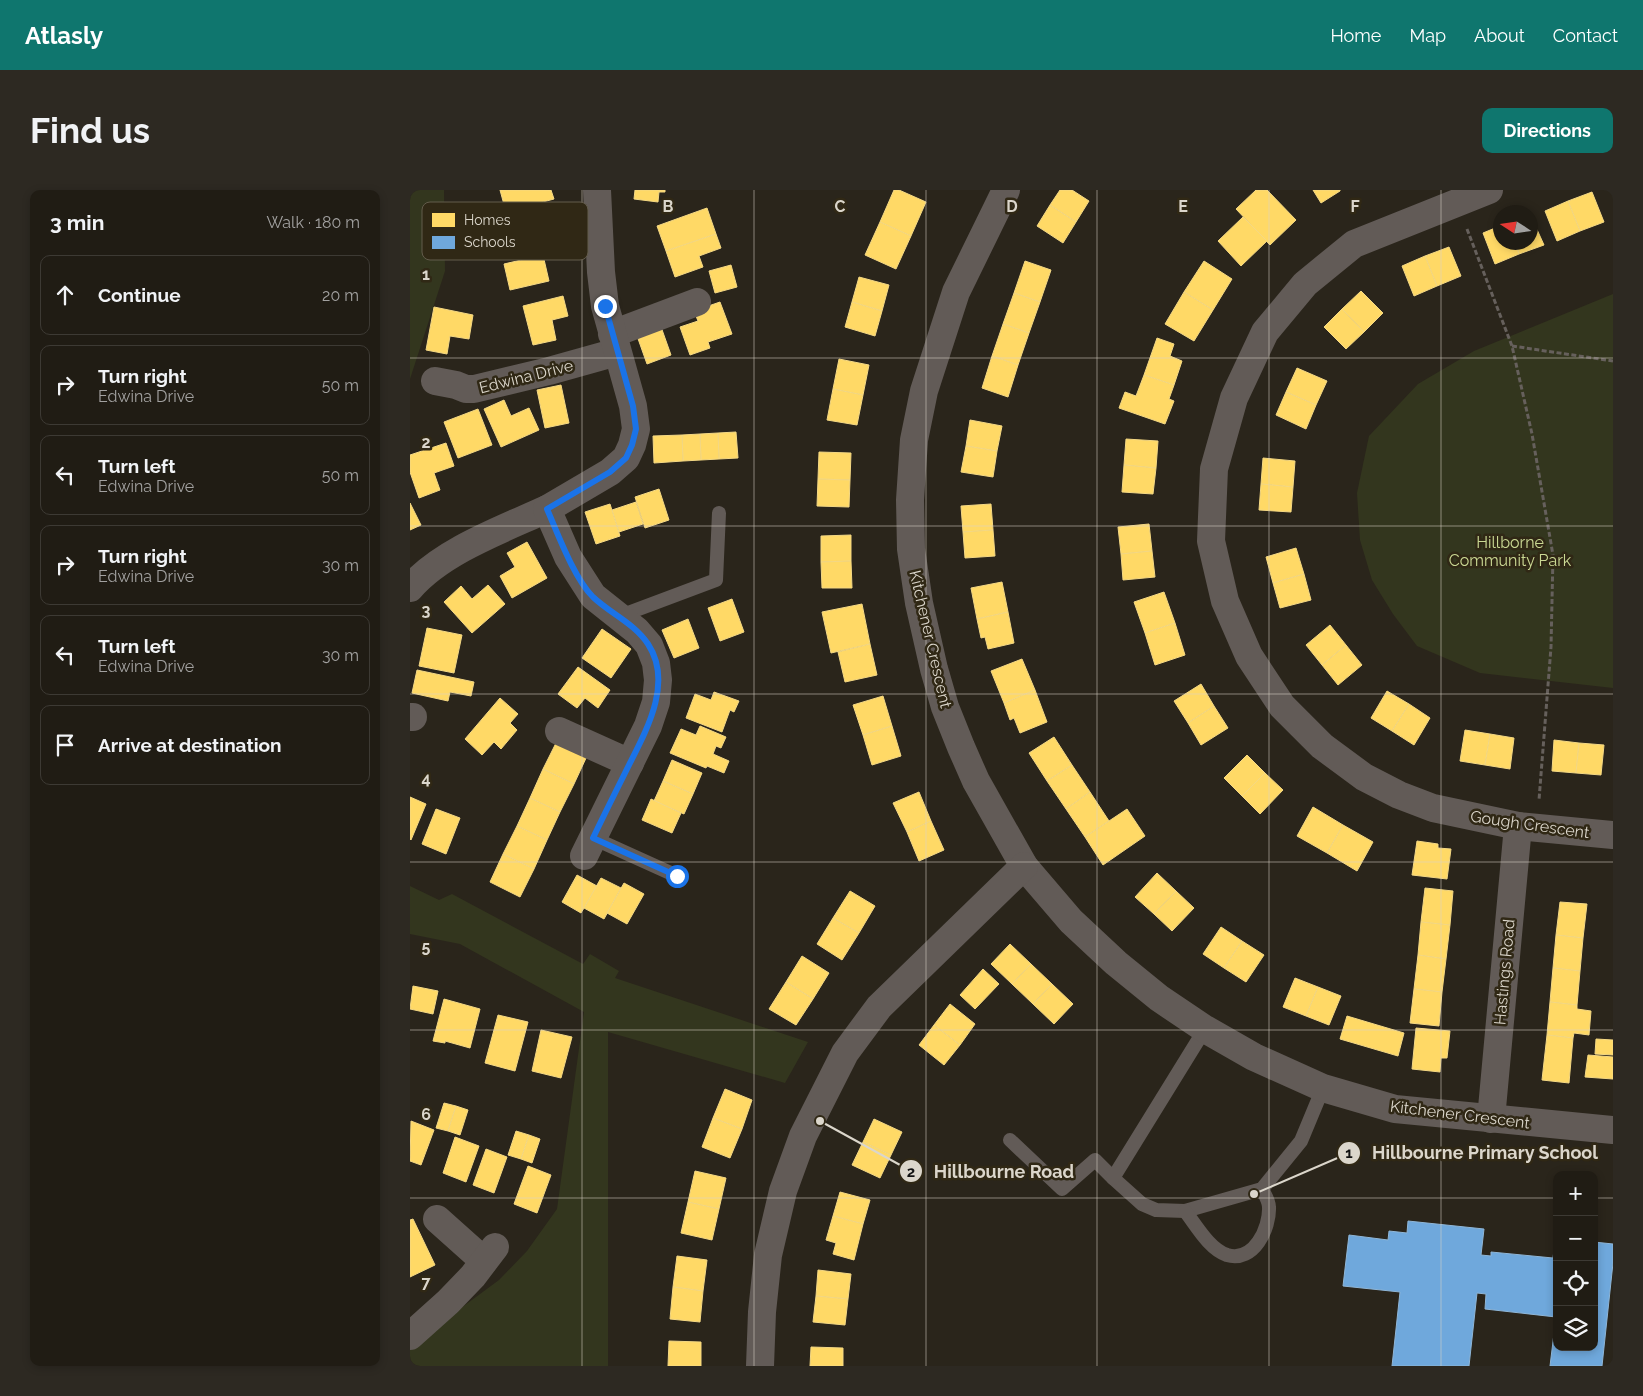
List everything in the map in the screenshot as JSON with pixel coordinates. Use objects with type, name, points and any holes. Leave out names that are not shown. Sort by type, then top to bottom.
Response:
[{"type":"street","points":[[410,588],[429,569],[453,553],[547,509],[610,472],[626,458],[636,429],[633,406],[605,306],[601,272],[598,190]]},
{"type":"street","name":"Kitchener Crescent","points":[[1006,190],[956,292],[924,391],[914,440],[910,500],[911,549],[919,603],[945,707],[960,747],[976,781],[1024,866],[1071,921],[1116,963],[1159,998],[1205,1030],[1254,1057],[1323,1088],[1395,1109],[1613,1130]]},
{"type":"street","name":"Gough Crescent","points":[[1489,190],[1444,200],[1354,244],[1305,284],[1265,332],[1234,398],[1214,469],[1211,541],[1225,601],[1249,656],[1282,706],[1322,746],[1364,777],[1399,795],[1433,808],[1527,827],[1613,835]]},
{"type":"street","name":"Edwina Drive","points":[[435,381],[474,390],[549,371],[615,343],[697,302]]},
{"type":"street","points":[[547,509],[568,557],[582,581],[593,596],[637,631],[649,646],[656,663],[658,680],[656,702],[648,726],[588,847]]},
{"type":"street","points":[[559,731],[630,763]]},
{"type":"street","name":"Hastings Road","points":[[1491,1119],[1527,827]]},
{"type":"street","points":[[760,1366],[762,1312],[768,1256],[783,1191],[803,1136],[846,1053],[879,1007],[1024,866]]},
{"type":"street","points":[[410,1336],[448,1302],[473,1276],[490,1254],[437,1219]]},
{"type":"lane","points":[[620,616],[716,580],[719,513]]},
{"type":"lane","points":[[588,847],[677,876]]},
{"type":"lane","points":[[1113,1178],[1205,1030]]},
{"type":"lane","points":[[1010,1140],[1062,1189],[1095,1160],[1142,1204],[1156,1210],[1185,1210],[1262,1189],[1301,1141],[1323,1088]]},
{"type":"lane","points":[[1185,1210],[1215,1248],[1227,1255],[1238,1256],[1252,1250],[1263,1235],[1269,1220],[1269,1204],[1262,1189]]},
{"type":"path","points":[[1444,200],[1512,346],[1532,434],[1553,555],[1551,647],[1527,827]]},
{"type":"path","points":[[1512,346],[1613,361]]},
{"type":"green space","points":[[410,190],[444,190],[444,202],[422,202],[422,260],[445,260],[445,271],[410,379]]},
{"type":"green space","name":"Hillborne Community Park","points":[[1613,294],[1613,688],[1480,673],[1417,646],[1393,614],[1372,580],[1360,540],[1357,493],[1369,436],[1418,384],[1474,351]]},
{"type":"green space","points":[[410,886],[439,900],[452,894],[583,964],[590,954],[619,971],[615,978],[808,1042],[785,1083],[608,1032],[608,1366],[410,1366],[410,1344],[499,1280],[527,1251],[557,1209],[584,1012],[460,944],[410,934]]},
{"type":"building: Homes","points":[[500,190],[551,190],[554,199],[543,202],[503,202]]},
{"type":"building: Homes","points":[[635,190],[665,190],[665,192],[659,192],[658,202],[634,199]]},
{"type":"building: Homes","points":[[894,190],[899,190],[926,202],[911,236],[880,222]]},
{"type":"building: Homes","points":[[1060,190],[1072,190],[1089,201],[1076,222],[1050,205]]},
{"type":"building: Homes","points":[[1256,190],[1267,190],[1296,220],[1270,245],[1236,209]]},
{"type":"building: Homes","points":[[1313,190],[1340,190],[1340,191],[1321,203]]},
{"type":"building: Homes","points":[[1592,192],[1604,222],[1580,231],[1568,201]]},
{"type":"building: Homes","points":[[1568,201],[1580,231],[1557,241],[1545,211]]},
{"type":"building: Homes","points":[[1050,205],[1076,222],[1063,243],[1037,226]]},
{"type":"building: Homes","points":[[707,208],[716,234],[666,251],[657,226]]},
{"type":"building: Homes","points":[[1243,217],[1267,241],[1241,266],[1218,241]]},
{"type":"building: Homes","points":[[880,222],[911,236],[896,269],[865,255]]},
{"type":"building: Homes","points":[[1493,229],[1493,250],[1518,250],[1519,254],[1495,264],[1483,233]]},
{"type":"building: Homes","points":[[1538,232],[1544,245],[1538,247]]},
{"type":"building: Homes","points":[[716,234],[721,248],[699,256],[703,267],[675,277],[666,251]]},
{"type":"building: Homes","points":[[1449,247],[1461,276],[1437,286],[1425,256]]},
{"type":"building: Homes","points":[[1518,250],[1530,250],[1519,254]]},
{"type":"building: Homes","points":[[1425,256],[1437,286],[1414,296],[1402,266]]},
{"type":"building: Homes","points":[[521,260],[544,260],[549,281],[510,290],[504,264]]},
{"type":"building: Homes","points":[[1025,261],[1051,270],[1040,302],[1014,293]]},
{"type":"building: Homes","points":[[1204,261],[1232,279],[1213,310],[1184,292]]},
{"type":"building: Homes","points":[[731,265],[737,287],[715,293],[709,271]]},
{"type":"building: Homes","points":[[859,277],[889,285],[882,311],[852,302]]},
{"type":"building: Homes","points":[[1361,291],[1383,313],[1364,332],[1342,309]]},
{"type":"building: Homes","points":[[1184,292],[1213,310],[1194,341],[1165,324]]},
{"type":"building: Homes","points":[[1014,293],[1040,302],[1029,333],[1003,324]]},
{"type":"building: Homes","points":[[563,296],[568,316],[552,320],[556,340],[533,345],[523,306]]},
{"type":"building: Homes","points":[[720,302],[732,334],[708,342],[710,348],[690,355],[680,327],[698,321],[694,311]]},
{"type":"building: Homes","points":[[852,302],[882,311],[875,336],[845,327]]},
{"type":"building: Homes","points":[[434,307],[473,315],[469,339],[450,336],[447,354],[426,350]]},
{"type":"building: Homes","points":[[1342,309],[1364,332],[1346,349],[1324,327]]},
{"type":"building: Homes","points":[[660,324],[671,355],[647,364],[636,333]]},
{"type":"building: Homes","points":[[1003,324],[1029,333],[1018,365],[992,356]]},
{"type":"building: Homes","points":[[1157,338],[1174,344],[1170,356],[1182,361],[1174,385],[1144,375]]},
{"type":"building: Homes","points":[[992,356],[1018,365],[1008,397],[982,388]]},
{"type":"building: Homes","points":[[839,359],[869,365],[863,395],[833,389]]},
{"type":"building: Homes","points":[[1297,368],[1327,381],[1316,405],[1286,392]]},
{"type":"building: Homes","points":[[1144,375],[1174,385],[1169,399],[1174,401],[1165,424],[1119,408],[1125,392],[1136,396]]},
{"type":"building: Homes","points":[[561,385],[569,423],[545,428],[537,390]]},
{"type":"building: Homes","points":[[833,389],[863,395],[857,425],[827,420]]},
{"type":"building: Homes","points":[[1286,392],[1316,405],[1306,429],[1276,415]]},
{"type":"building: Homes","points":[[504,400],[511,416],[529,408],[539,430],[501,447],[484,409]]},
{"type":"building: Homes","points":[[478,409],[492,445],[458,458],[444,422]]},
{"type":"building: Homes","points":[[970,420],[1002,426],[997,451],[966,446]]},
{"type":"building: Homes","points":[[736,432],[738,458],[719,459],[718,433]]},
{"type":"building: Homes","points":[[718,433],[719,459],[701,460],[700,434]]},
{"type":"building: Homes","points":[[700,434],[701,460],[683,461],[682,435]]},
{"type":"building: Homes","points":[[682,435],[683,461],[654,463],[653,436]]},
{"type":"building: Homes","points":[[1126,439],[1158,441],[1156,468],[1124,465]]},
{"type":"building: Homes","points":[[446,443],[454,466],[434,473],[440,490],[419,498],[410,472],[410,455]]},
{"type":"building: Homes","points":[[966,446],[997,451],[993,477],[961,472]]},
{"type":"building: Homes","points":[[819,452],[851,453],[850,480],[818,479]]},
{"type":"building: Homes","points":[[1263,458],[1295,461],[1293,487],[1261,484]]},
{"type":"building: Homes","points":[[1124,465],[1156,468],[1153,494],[1122,492]]},
{"type":"building: Homes","points":[[818,479],[850,480],[849,507],[817,506]]},
{"type":"building: Homes","points":[[1261,484],[1293,487],[1291,512],[1259,510]]},
{"type":"building: Homes","points":[[659,489],[669,520],[645,528],[635,497]]},
{"type":"building: Homes","points":[[636,502],[643,524],[619,532],[612,510]]},
{"type":"building: Homes","points":[[410,503],[421,525],[410,530]]},
{"type":"building: Homes","points":[[610,504],[620,536],[596,544],[585,512]]},
{"type":"building: Homes","points":[[991,504],[993,530],[963,532],[961,506]]},
{"type":"building: Homes","points":[[1149,524],[1152,551],[1121,554],[1118,527]]},
{"type":"building: Homes","points":[[993,530],[995,556],[965,558],[963,532]]},
{"type":"building: Homes","points":[[851,535],[851,561],[821,562],[821,536]]},
{"type":"building: Homes","points":[[527,542],[547,578],[512,598],[500,576],[515,567],[507,553]]},
{"type":"building: Homes","points":[[1296,548],[1304,574],[1273,583],[1266,557]]},
{"type":"building: Homes","points":[[1152,551],[1155,577],[1123,580],[1121,554]]},
{"type":"building: Homes","points":[[851,561],[852,588],[822,588],[821,562]]},
{"type":"building: Homes","points":[[1304,574],[1311,600],[1280,608],[1273,583]]},
{"type":"building: Homes","points":[[1002,582],[1008,612],[977,619],[971,588]]},
{"type":"building: Homes","points":[[488,585],[505,604],[472,633],[444,602],[461,586],[472,599]]},
{"type":"building: Homes","points":[[1164,592],[1175,623],[1145,633],[1134,602]]},
{"type":"building: Homes","points":[[732,599],[744,632],[720,641],[708,608]]},
{"type":"building: Homes","points":[[862,604],[870,644],[831,653],[822,612]]},
{"type":"building: Homes","points":[[1008,612],[1014,643],[988,649],[985,637],[981,638],[977,619]]},
{"type":"building: Homes","points":[[688,619],[699,648],[674,658],[662,630]]},
{"type":"building: Homes","points":[[1175,623],[1185,655],[1155,665],[1145,633]]},
{"type":"building: Homes","points":[[1330,625],[1346,645],[1322,665],[1306,645]]},
{"type":"building: Homes","points":[[427,628],[462,635],[454,673],[419,666]]},
{"type":"building: Homes","points":[[602,629],[631,649],[611,678],[582,658]]},
{"type":"building: Homes","points":[[870,644],[877,675],[845,682],[838,652]]},
{"type":"building: Homes","points":[[1346,645],[1362,665],[1338,685],[1322,665]]},
{"type":"building: Homes","points":[[1022,659],[1035,690],[1004,703],[991,671]]},
{"type":"building: Homes","points":[[578,667],[610,690],[598,708],[585,698],[577,708],[558,694]]},
{"type":"building: Homes","points":[[417,670],[474,682],[471,696],[450,692],[448,701],[412,693]]},
{"type":"building: Homes","points":[[1201,684],[1214,706],[1188,723],[1174,701]]},
{"type":"building: Homes","points":[[1035,690],[1047,722],[1020,733],[1014,718],[1010,720],[1004,703]]},
{"type":"building: Homes","points":[[1387,691],[1409,704],[1392,731],[1371,718]]},
{"type":"building: Homes","points":[[714,692],[739,701],[734,712],[730,710],[722,732],[686,718],[695,694],[711,700]]},
{"type":"building: Homes","points":[[883,696],[892,726],[863,735],[853,705]]},
{"type":"building: Homes","points":[[500,698],[518,714],[510,723],[517,730],[501,749],[494,742],[482,755],[465,739]]},
{"type":"building: Homes","points":[[1409,704],[1430,718],[1414,745],[1392,731]]},
{"type":"building: Homes","points":[[1214,706],[1228,728],[1201,745],[1188,723]]},
{"type":"building: Homes","points":[[700,726],[726,737],[721,748],[716,746],[713,754],[729,761],[724,773],[707,766],[706,768],[670,753],[681,729],[696,735]]},
{"type":"building: Homes","points":[[892,726],[901,756],[872,765],[863,735]]},
{"type":"building: Homes","points":[[1465,730],[1490,734],[1485,765],[1460,761]]},
{"type":"building: Homes","points":[[1490,734],[1514,738],[1510,769],[1485,765]]},
{"type":"building: Homes","points":[[1054,737],[1072,765],[1047,781],[1029,753]]},
{"type":"building: Homes","points":[[1554,740],[1579,743],[1576,773],[1552,771]]},
{"type":"building: Homes","points":[[557,741],[587,756],[574,784],[543,769]]},
{"type":"building: Homes","points":[[1579,743],[1604,745],[1601,775],[1576,773]]},
{"type":"building: Homes","points":[[1247,755],[1265,773],[1242,796],[1224,778]]},
{"type":"building: Homes","points":[[672,760],[702,773],[693,794],[663,781]]},
{"type":"building: Homes","points":[[1072,765],[1090,792],[1066,809],[1047,781]]},
{"type":"building: Homes","points":[[543,769],[574,784],[560,812],[530,798]]},
{"type":"building: Homes","points":[[1265,773],[1283,790],[1260,814],[1242,796]]},
{"type":"building: Homes","points":[[663,781],[693,794],[684,814],[654,801]]},
{"type":"building: Homes","points":[[919,792],[931,821],[907,832],[893,803]]},
{"type":"building: Homes","points":[[1090,792],[1109,821],[1085,837],[1066,809]]},
{"type":"building: Homes","points":[[410,797],[426,804],[411,840],[410,839]]},
{"type":"building: Homes","points":[[530,798],[560,812],[547,840],[517,826]]},
{"type":"building: Homes","points":[[651,799],[681,813],[672,833],[642,820]]},
{"type":"building: Homes","points":[[1313,807],[1343,825],[1327,853],[1297,836]]},
{"type":"building: Homes","points":[[436,809],[460,818],[446,854],[422,844]]},
{"type":"building: Homes","points":[[1127,809],[1145,836],[1103,865],[1085,837]]},
{"type":"building: Homes","points":[[931,821],[944,850],[919,861],[907,832]]},
{"type":"building: Homes","points":[[1343,825],[1373,842],[1357,871],[1327,853]]},
{"type":"building: Homes","points":[[517,826],[547,840],[534,869],[503,854]]},
{"type":"building: Homes","points":[[1417,841],[1438,844],[1438,848],[1451,849],[1447,879],[1412,875]]},
{"type":"building: Homes","points":[[503,854],[534,869],[520,897],[490,882]]},
{"type":"building: Homes","points":[[1157,873],[1176,891],[1154,914],[1135,897]]},
{"type":"building: Homes","points":[[577,875],[597,886],[581,913],[562,902]]},
{"type":"building: Homes","points":[[601,878],[621,888],[604,919],[584,908]]},
{"type":"building: Homes","points":[[624,883],[644,894],[627,924],[607,913]]},
{"type":"building: Homes","points":[[1425,888],[1453,891],[1450,925],[1421,922]]},
{"type":"building: Homes","points":[[850,891],[875,906],[859,933],[833,918]]},
{"type":"building: Homes","points":[[1176,891],[1194,908],[1172,931],[1154,914]]},
{"type":"building: Homes","points":[[1560,902],[1587,904],[1583,938],[1556,935]]},
{"type":"building: Homes","points":[[833,918],[859,933],[842,960],[817,944]]},
{"type":"building: Homes","points":[[1421,922],[1450,925],[1446,959],[1418,955]]},
{"type":"building: Homes","points":[[1221,927],[1242,941],[1224,968],[1203,954]]},
{"type":"building: Homes","points":[[1556,935],[1583,938],[1580,971],[1553,968]]},
{"type":"building: Homes","points":[[1242,941],[1264,955],[1246,982],[1224,968]]},
{"type":"building: Homes","points":[[1010,944],[1031,964],[1012,984],[991,964]]},
{"type":"building: Homes","points":[[1418,955],[1446,959],[1442,992],[1414,989]]},
{"type":"building: Homes","points":[[802,956],[829,973],[813,999],[786,982]]},
{"type":"building: Homes","points":[[1031,964],[1052,984],[1033,1004],[1012,984]]},
{"type":"building: Homes","points":[[1553,968],[1580,971],[1577,1005],[1550,1002]]},
{"type":"building: Homes","points":[[983,969],[999,984],[975,1009],[960,995]]},
{"type":"building: Homes","points":[[1295,978],[1318,987],[1306,1016],[1283,1007]]},
{"type":"building: Homes","points":[[786,982],[813,999],[796,1025],[769,1009]]},
{"type":"building: Homes","points":[[1052,984],[1073,1004],[1054,1024],[1033,1004]]},
{"type":"building: Homes","points":[[413,986],[438,991],[433,1014],[410,1009]]},
{"type":"building: Homes","points":[[1318,987],[1341,996],[1329,1025],[1306,1016]]},
{"type":"building: Homes","points":[[1414,989],[1442,992],[1439,1026],[1410,1023]]},
{"type":"building: Homes","points":[[444,999],[480,1009],[470,1048],[445,1041],[445,1043],[433,1041]]},
{"type":"building: Homes","points":[[1550,1002],[1577,1005],[1577,1009],[1591,1011],[1589,1035],[1574,1033],[1573,1038],[1547,1035]]},
{"type":"building: Homes","points":[[950,1004],[975,1024],[960,1045],[934,1025]]},
{"type":"building: Homes","points":[[498,1015],[528,1022],[515,1071],[485,1063]]},
{"type":"building: Homes","points":[[1347,1016],[1404,1033],[1398,1056],[1340,1039]]},
{"type":"building: Homes","points":[[934,1025],[960,1045],[944,1065],[919,1045]]},
{"type":"building: Homes","points":[[1416,1028],[1450,1031],[1447,1058],[1441,1058],[1440,1072],[1412,1069]]},
{"type":"building: Homes","points":[[541,1030],[572,1037],[561,1078],[532,1071]]},
{"type":"building: Homes","points":[[1547,1035],[1573,1038],[1569,1083],[1542,1080]]},
{"type":"building: Homes","points":[[1596,1039],[1613,1040],[1613,1055],[1595,1054]]},
{"type":"building: Homes","points":[[1588,1055],[1613,1057],[1613,1079],[1585,1077]]},
{"type":"building: Homes","points":[[725,1089],[752,1100],[742,1129],[713,1118]]},
{"type":"building: Homes","points":[[444,1103],[456,1106],[448,1131],[436,1128]]},
{"type":"building: Homes","points":[[456,1106],[468,1110],[460,1135],[448,1131]]},
{"type":"building: Homes","points":[[713,1118],[742,1129],[730,1158],[702,1147]]},
{"type":"building: Homes","points":[[874,1119],[902,1132],[891,1155],[863,1142]]},
{"type":"building: Homes","points":[[411,1121],[434,1130],[421,1165],[410,1161]]},
{"type":"building: Homes","points":[[516,1131],[529,1135],[521,1159],[508,1155]]},
{"type":"building: Homes","points":[[529,1135],[540,1139],[532,1163],[521,1159]]},
{"type":"building: Homes","points":[[455,1137],[479,1146],[466,1182],[443,1173]]},
{"type":"building: Homes","points":[[863,1142],[891,1155],[880,1178],[852,1165]]},
{"type":"building: Homes","points":[[486,1149],[507,1157],[494,1193],[473,1185]]},
{"type":"building: Homes","points":[[528,1166],[551,1175],[537,1213],[514,1204]]},
{"type":"building: Homes","points":[[695,1171],[726,1178],[719,1209],[688,1202]]},
{"type":"building: Homes","points":[[840,1192],[870,1200],[863,1224],[833,1216]]},
{"type":"building: Homes","points":[[688,1202],[719,1209],[712,1240],[681,1233]]},
{"type":"building: Homes","points":[[833,1216],[863,1224],[854,1260],[833,1254],[836,1243],[826,1240]]},
{"type":"building: Homes","points":[[413,1219],[435,1265],[410,1277],[410,1220]]},
{"type":"building: Homes","points":[[677,1256],[707,1260],[703,1291],[673,1287]]},
{"type":"building: Homes","points":[[818,1270],[851,1274],[848,1299],[816,1296]]},
{"type":"building: Homes","points":[[673,1287],[703,1291],[700,1322],[670,1319]]},
{"type":"building: Homes","points":[[816,1296],[848,1299],[845,1325],[813,1322]]},
{"type":"building: Homes","points":[[669,1341],[701,1342],[701,1366],[668,1366]]},
{"type":"building: Homes","points":[[811,1347],[843,1348],[843,1366],[810,1366]]},
{"type":"building: Schools","points":[[1408,1221],[1484,1229],[1481,1255],[1491,1256],[1491,1252],[1553,1258],[1553,1317],[1485,1309],[1486,1294],[1477,1293],[1469,1366],[1392,1366],[1400,1292],[1343,1286],[1349,1235],[1388,1240],[1389,1231],[1407,1233]]},
{"type":"building: Schools","points":[[1598,1242],[1613,1244],[1613,1263],[1602,1366],[1550,1366],[1553,1342],[1553,1351],[1598,1351]]},
{"type":"place","name":"Hillbourne Road","points":[[820,1121]]},
{"type":"place","name":"Hillbourne Primary School","points":[[1254,1194]]},
{"type":"route","points":[[605,306],[633,406],[636,429],[632,445],[626,458],[610,472],[547,509],[568,557],[582,581],[593,596],[637,631],[649,646],[656,663],[658,680],[656,702],[648,726],[593,838],[677,876]]}]
